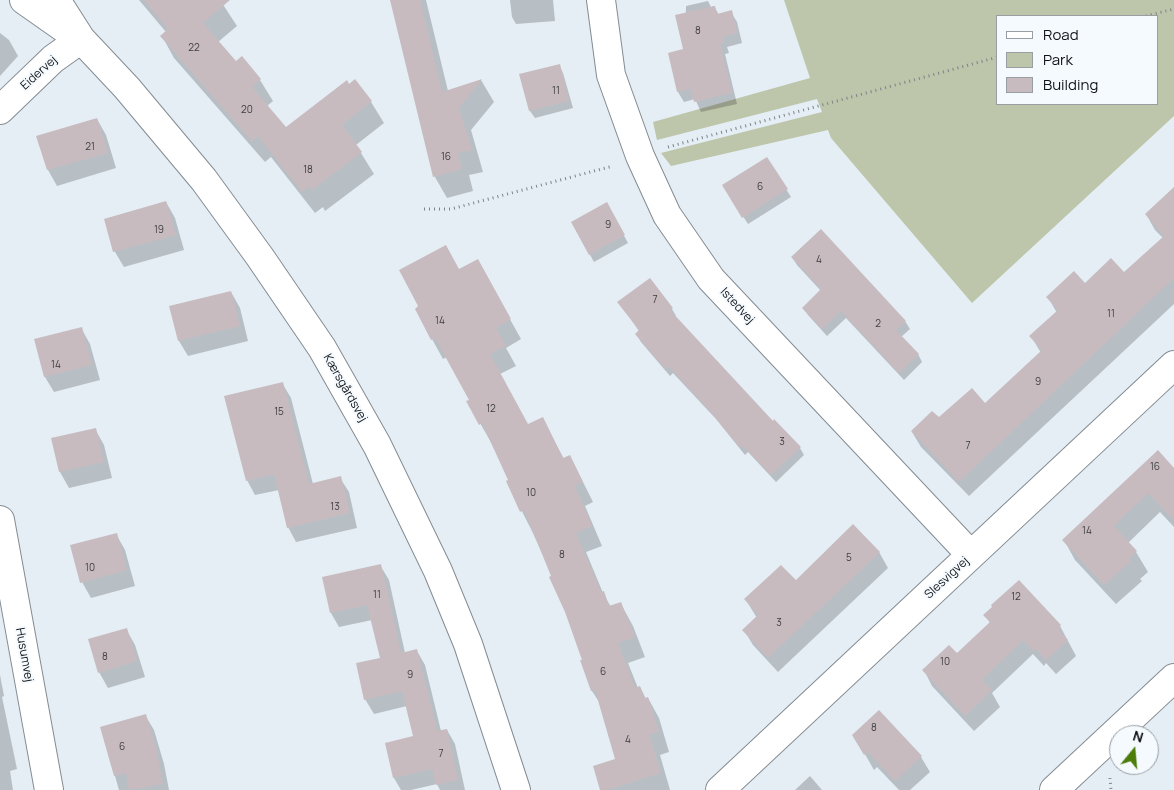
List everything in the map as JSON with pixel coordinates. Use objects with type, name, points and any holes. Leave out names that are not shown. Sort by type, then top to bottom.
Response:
[{"type":"street","name":"Kærsgårdsvej","points":[[24,0],[81,39]]},
{"type":"street","name":"Kærsgårdsvej","points":[[56,0],[81,39],[127,88],[204,180],[260,257],[322,348],[377,445],[438,571],[468,644],[516,790]]},
{"type":"street","name":"Istedvej","points":[[601,0],[611,75],[640,156],[667,215],[711,279],[971,555]]},
{"type":"street","name":"Eidervej","points":[[0,110],[53,59],[81,39]]},
{"type":"street","name":"Slesvigvej","points":[[720,790],[1174,365]]},
{"type":"street","name":"Husumvej","points":[[0,520],[48,790]]},
{"type":"street","points":[[1054,790],[1174,678]]},
{"type":"path","points":[[1150,15],[1174,9]]},
{"type":"path","points":[[424,208],[451,209],[609,168],[671,146],[996,58]]},
{"type":"green space","points":[[784,0],[1174,0],[1174,116],[972,303],[831,138],[828,130],[671,166],[661,153],[822,112],[817,99],[657,140],[653,122],[810,78]]},
{"type":"building","points":[[144,0],[230,0],[203,23],[236,61],[242,56],[261,79],[252,87],[286,127],[347,80],[349,84],[355,79],[372,101],[342,125],[362,152],[312,190],[309,186],[302,192],[258,136],[252,141],[160,36],[168,29]]},
{"type":"building","points":[[390,0],[420,0],[442,92],[482,79],[459,108],[472,150],[458,153],[462,169],[433,177]]},
{"type":"building","points":[[715,6],[717,14],[732,10],[737,33],[722,37],[724,43],[720,44],[732,93],[694,102],[691,89],[677,92],[668,53],[683,49],[675,15]]},
{"type":"building","points":[[560,64],[569,101],[529,111],[519,74]]},
{"type":"building","points":[[97,118],[108,153],[47,170],[36,136]]},
{"type":"building","points":[[767,157],[788,189],[742,218],[722,185]]},
{"type":"building","points":[[1174,187],[1174,278],[959,482],[911,431],[932,411],[939,417],[972,388],[985,403],[1042,350],[1029,336],[1058,310],[1046,297],[1074,271],[1085,283],[1111,258],[1124,272],[1164,236],[1145,214]]},
{"type":"building","points":[[166,201],[176,235],[113,252],[104,219]]},
{"type":"building","points":[[607,202],[625,235],[589,255],[571,222]]},
{"type":"building","points":[[821,229],[906,321],[896,330],[919,354],[899,373],[841,311],[822,329],[802,308],[821,289],[791,257]]},
{"type":"building","points":[[446,245],[459,269],[478,259],[511,319],[496,328],[506,346],[490,354],[528,424],[543,417],[563,458],[570,455],[583,482],[575,486],[592,526],[576,533],[601,592],[604,591],[609,606],[621,602],[635,637],[618,643],[635,688],[640,686],[645,698],[648,697],[659,732],[649,735],[661,773],[607,790],[600,790],[593,766],[615,759],[595,690],[591,691],[565,612],[549,577],[551,576],[524,510],[520,512],[506,481],[508,480],[482,423],[479,425],[466,401],[469,400],[435,338],[431,340],[415,309],[418,306],[399,270]]},
{"type":"building","points":[[650,278],[673,308],[670,310],[773,421],[774,419],[801,447],[771,475],[743,446],[740,448],[710,411],[668,366],[665,369],[635,334],[639,330],[617,302]]},
{"type":"building","points":[[231,291],[240,326],[178,341],[169,306]]},
{"type":"building","points":[[82,327],[92,365],[44,377],[34,339]]},
{"type":"building","points":[[283,382],[309,484],[341,476],[350,513],[287,528],[274,474],[246,481],[224,396]]},
{"type":"building","points":[[96,428],[104,462],[59,472],[51,438]]},
{"type":"building","points":[[1158,450],[1174,468],[1174,520],[1148,493],[1114,526],[1137,551],[1129,559],[1131,561],[1104,585],[1062,540]]},
{"type":"building","points":[[853,524],[880,552],[768,658],[742,630],[758,615],[744,599],[781,565],[796,580]]},
{"type":"building","points":[[117,533],[127,570],[80,583],[70,545]]},
{"type":"building","points":[[381,564],[401,653],[417,649],[437,731],[447,729],[458,780],[436,785],[432,769],[393,778],[385,743],[413,736],[402,691],[364,700],[356,663],[380,658],[367,605],[330,613],[322,577]]},
{"type":"building","points":[[1019,580],[1061,625],[1058,629],[1068,640],[1046,660],[1036,649],[1034,651],[1023,640],[982,680],[992,690],[965,716],[922,670],[949,645],[957,653],[990,622],[983,615],[992,607],[991,605]]},
{"type":"building","points":[[127,628],[137,661],[98,673],[88,639]]},
{"type":"building","points":[[879,710],[922,756],[895,781],[868,752],[864,755],[852,735]]},
{"type":"building","points":[[146,714],[156,748],[163,784],[129,790],[126,773],[114,776],[100,727]]}]
